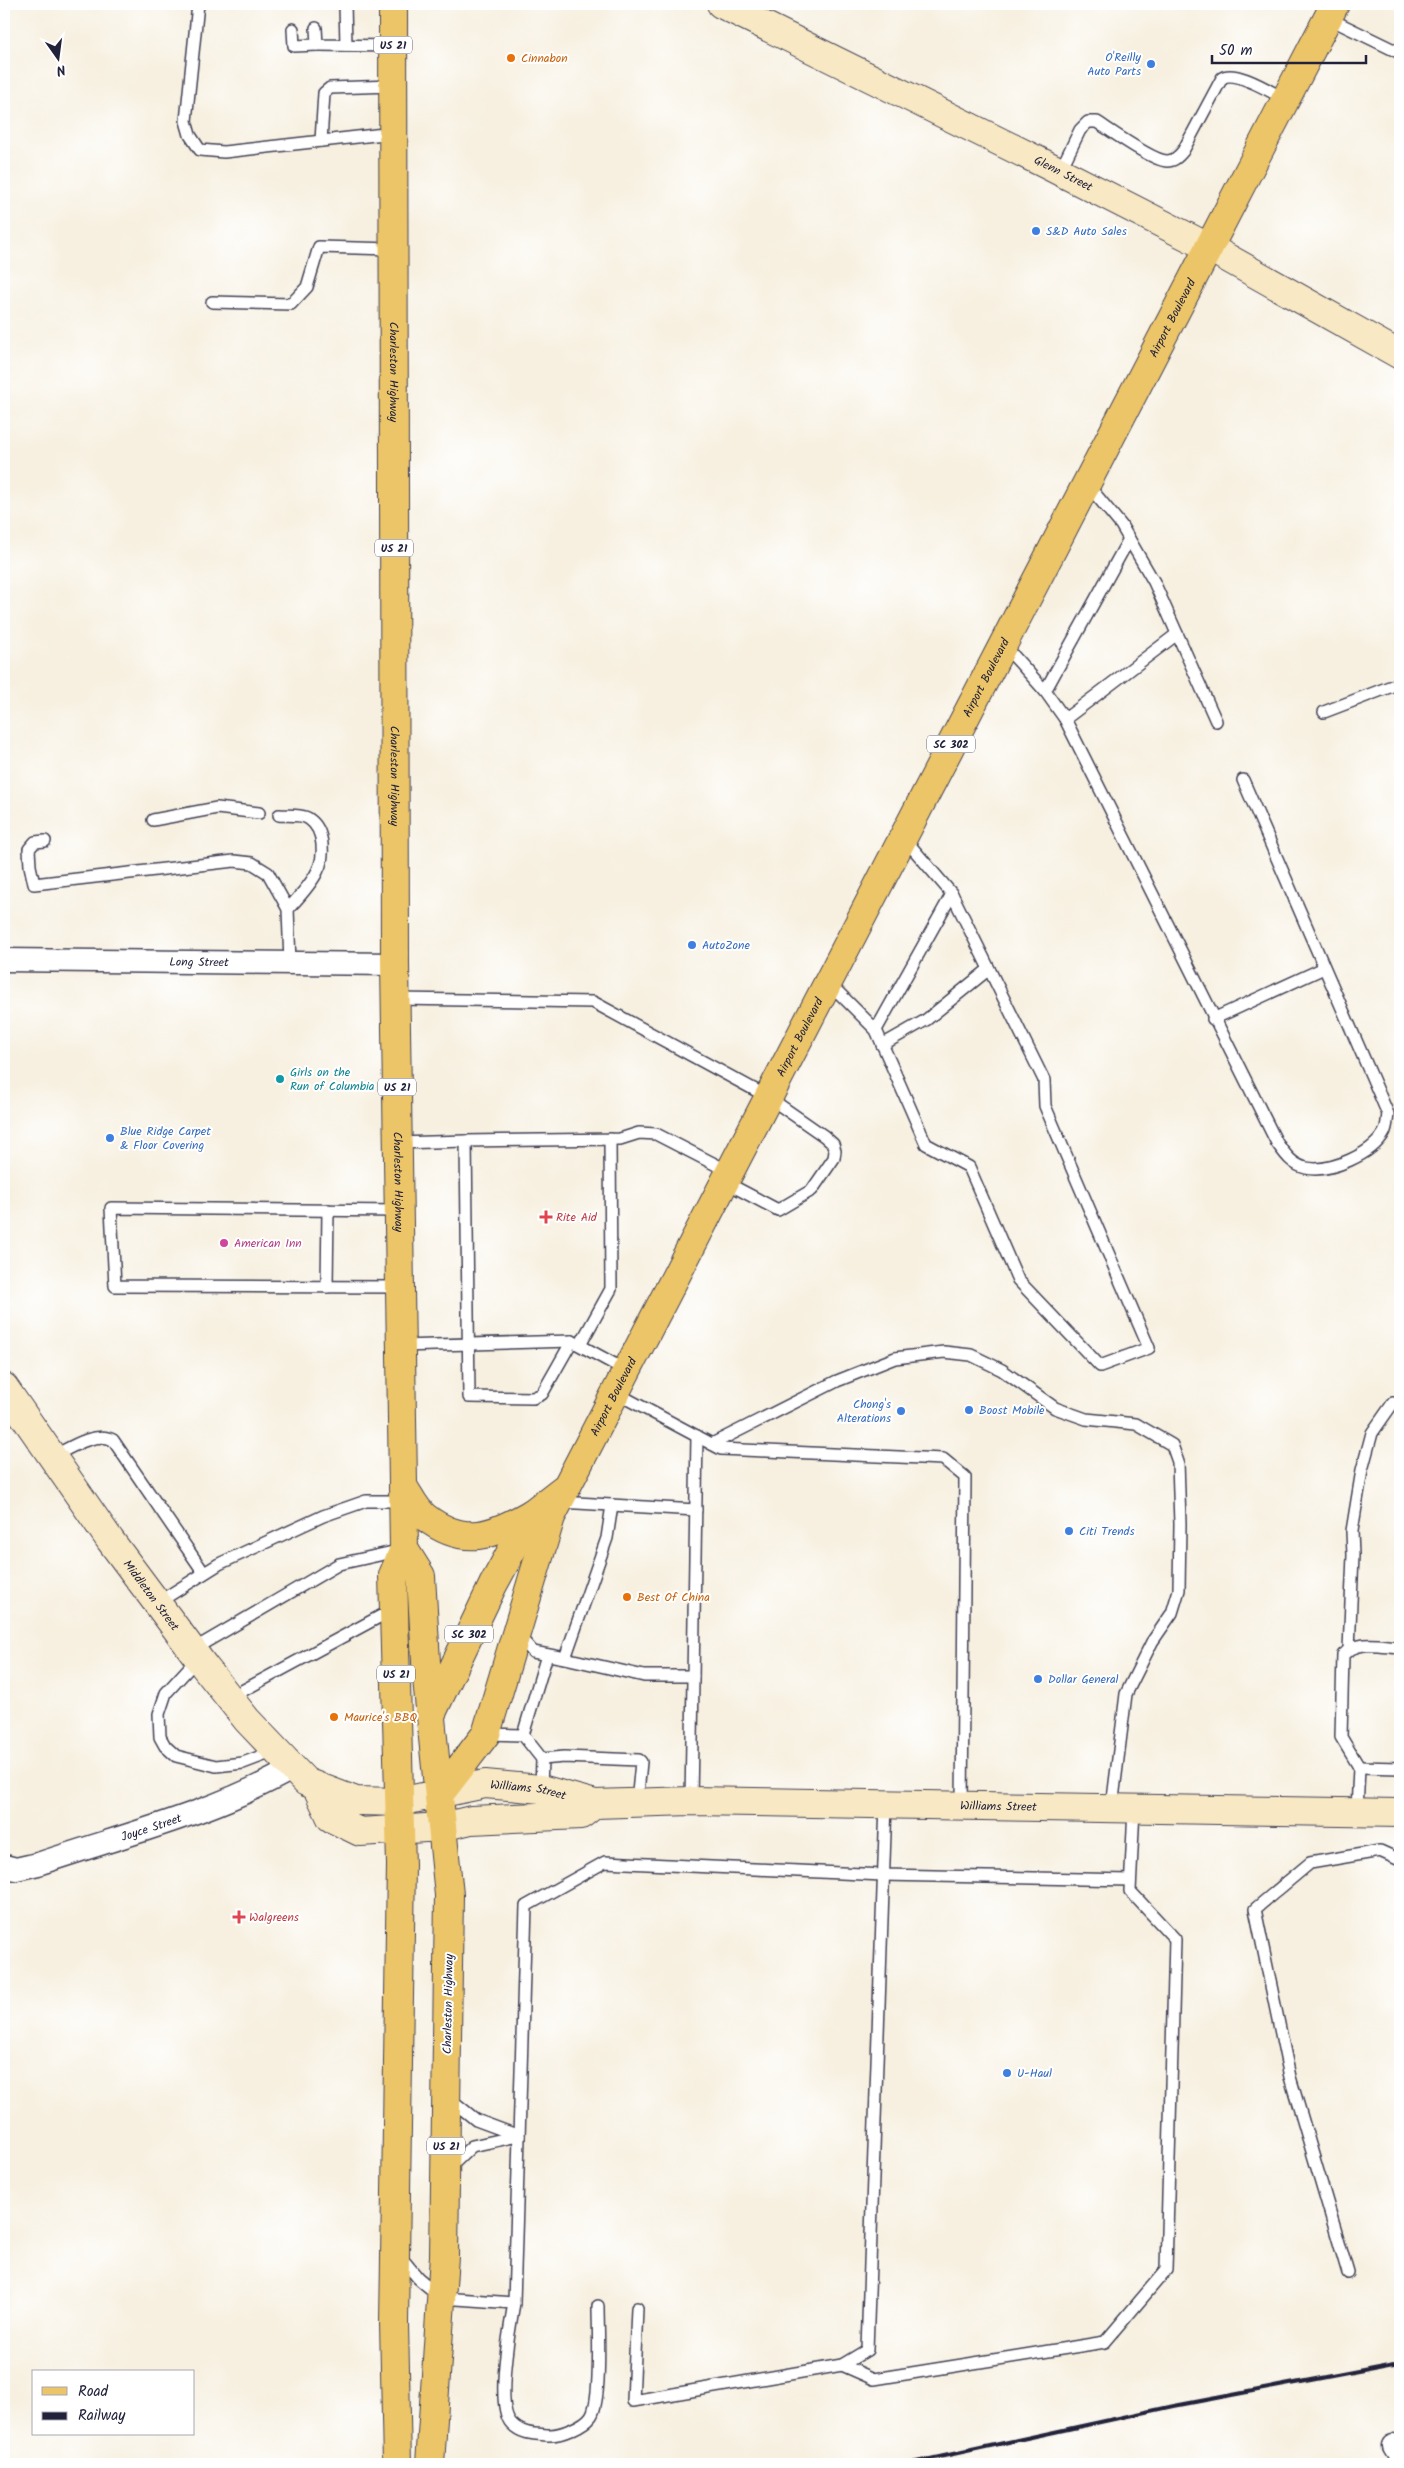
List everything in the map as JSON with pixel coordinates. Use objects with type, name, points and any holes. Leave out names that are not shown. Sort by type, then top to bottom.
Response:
[{"type":"main road","name":"Charleston Highway","points":[[393,4],[395,964],[404,1549],[393,1575],[400,1830],[394,2323],[397,2464]]},
{"type":"main road","name":"Airport Boulevard","points":[[450,1792],[486,1734],[518,1634],[552,1517],[1331,11]]},
{"type":"main road","points":[[403,1493],[424,1517],[448,1529],[473,1537],[501,1531],[532,1513]]},
{"type":"main road","name":"Airport Boulevard","points":[[399,1802],[431,1715],[493,1585],[532,1513],[564,1494]]},
{"type":"main road","name":"Charleston Highway","points":[[404,1549],[422,1576],[431,1715],[450,1792],[442,1827],[449,1895],[446,2170],[442,2298],[430,2464]]},
{"type":"street","name":"Glenn Street","points":[[721,4],[1060,171],[1208,247],[1400,355]]},
{"type":"street","name":"Long Street","points":[[4,960],[395,964]]},
{"type":"street","name":"Middleton Street","points":[[4,1388],[195,1654],[229,1698],[306,1782],[317,1788],[356,1801],[399,1802],[450,1792]]},
{"type":"street","name":"Joyce Street","points":[[4,1866],[16,1869],[38,1864],[208,1807],[270,1781],[284,1760]]},
{"type":"street","name":"Williams Street","points":[[450,1792],[485,1784],[541,1789],[595,1804],[691,1801],[1400,1813]]},
{"type":"street","name":"Middleton Street","points":[[317,1788],[331,1818],[360,1832],[442,1827],[471,1820]]},
{"type":"street","name":"Williams Street","points":[[471,1820],[581,1815],[595,1804]]},
{"type":"lane","points":[[198,4],[186,121],[190,135],[200,150],[224,152],[393,133]]},
{"type":"lane","points":[[345,4],[346,46]]},
{"type":"lane","points":[[1331,11],[1400,53]]},
{"type":"lane","points":[[316,28],[316,45]]},
{"type":"lane","points":[[293,29],[294,46],[393,46]]},
{"type":"lane","points":[[1060,171],[1080,130],[1088,122],[1097,122],[1152,156],[1166,161],[1176,159],[1183,151],[1222,78],[1226,75],[1238,76],[1285,99]]},
{"type":"lane","points":[[321,141],[324,93],[330,88],[393,86]]},
{"type":"lane","points":[[212,302],[291,304],[308,287],[319,247],[393,248]]},
{"type":"lane","points":[[1086,483],[1121,525],[1154,582],[1216,721]]},
{"type":"lane","points":[[1045,690],[1129,539]]},
{"type":"lane","points":[[1065,719],[1177,634]]},
{"type":"lane","points":[[1003,644],[1045,690],[1065,719],[1277,1144],[1290,1161],[1306,1168],[1323,1168],[1367,1152],[1385,1132],[1388,1114],[1243,780]]},
{"type":"lane","points":[[1324,712],[1400,682]]},
{"type":"lane","points":[[154,820],[217,808],[259,813]]},
{"type":"lane","points":[[279,815],[308,818],[319,828],[322,839],[318,872],[288,909]]},
{"type":"lane","points":[[828,982],[876,1030],[926,1144],[969,1167],[1018,1280],[1100,1366],[1149,1348],[1045,1106],[1044,1080],[952,894],[903,838]]},
{"type":"lane","points":[[45,841],[35,842],[29,849],[34,884],[234,861],[252,863],[268,874],[288,909],[290,963]]},
{"type":"lane","points":[[876,1030],[952,894]]},
{"type":"lane","points":[[1213,1019],[1324,968]]},
{"type":"lane","points":[[882,1045],[926,1020],[989,969]]},
{"type":"lane","points":[[396,999],[593,1002],[768,1098],[832,1144],[835,1151],[834,1158],[812,1190],[778,1210],[656,1134],[639,1133],[620,1139],[398,1143]]},
{"type":"lane","points":[[466,1141],[469,1397],[533,1398],[542,1394],[611,1289],[610,1139]]},
{"type":"lane","points":[[399,1211],[111,1208],[115,1286],[400,1287]]},
{"type":"lane","points":[[327,1287],[328,1210]]},
{"type":"lane","points":[[400,1346],[467,1343],[576,1343],[621,1382],[697,1436],[721,1449],[943,1459],[965,1477],[962,1805]]},
{"type":"lane","points":[[712,1444],[837,1381],[862,1371],[895,1358],[944,1352],[971,1356],[1002,1370],[1055,1408],[1086,1419],[1136,1424],[1172,1445],[1178,1462],[1180,1524],[1179,1590],[1172,1613],[1152,1642],[1126,1694],[1123,1807],[1130,1891],[1175,1939],[1166,2270],[1105,2342],[874,2380],[842,2365]]},
{"type":"lane","points":[[1349,1650],[1353,1555],[1352,1531],[1362,1470],[1372,1433],[1393,1403]]},
{"type":"lane","points":[[691,1801],[697,1436]]},
{"type":"lane","points":[[52,1457],[97,1438],[107,1437],[113,1440],[204,1573]]},
{"type":"lane","points":[[157,1603],[204,1573],[246,1551],[323,1516],[366,1501],[403,1493]]},
{"type":"lane","points":[[564,1494],[612,1505],[696,1510]]},
{"type":"lane","points":[[565,1658],[607,1538],[612,1505]]},
{"type":"lane","points":[[284,1760],[216,1766],[176,1756],[165,1746],[160,1737],[159,1714],[166,1693],[195,1654],[339,1564],[404,1549]]},
{"type":"lane","points":[[229,1698],[394,1609]]},
{"type":"lane","points":[[518,1634],[533,1652],[644,1676],[693,1676]]},
{"type":"lane","points":[[1357,1811],[1359,1767],[1341,1737],[1344,1655],[1349,1650],[1362,1644],[1400,1647]]},
{"type":"lane","points":[[523,1735],[547,1654]]},
{"type":"lane","points":[[486,1734],[523,1735]]},
{"type":"lane","points":[[523,1735],[542,1759],[541,1789]]},
{"type":"lane","points":[[542,1759],[564,1757],[640,1760],[637,1803]]},
{"type":"lane","points":[[1359,1767],[1400,1768]]},
{"type":"lane","points":[[637,2308],[633,2401],[842,2365],[867,2350],[886,1804]]},
{"type":"lane","points":[[1348,2273],[1290,2077],[1255,1909],[1310,1863],[1380,1851],[1400,1860]]},
{"type":"lane","points":[[598,2306],[598,2372],[596,2399],[591,2416],[576,2426],[553,2435],[530,2434],[510,2422],[505,2409],[505,2359],[514,2303],[526,1906],[605,1862],[883,1875],[1130,1880]]},
{"type":"lane","points":[[446,2096],[476,2120],[519,2136]]},
{"type":"lane","points":[[446,2170],[472,2146],[519,2136]]},
{"type":"lane","points":[[395,2250],[418,2278],[442,2298],[514,2303]]},
{"type":"railway","points":[[907,2464],[1174,2406],[1400,2363]]},
{"type":"place","name":"Cinnabon","points":[[511,58]]},
{"type":"place","name":"O'Reilly Auto Parts","points":[[1151,64]]},
{"type":"place","name":"S&D Auto Sales","points":[[1036,231]]},
{"type":"place","name":"AutoZone","points":[[692,945]]},
{"type":"place","name":"Girls on the Run of Columbia","points":[[280,1079]]},
{"type":"place","name":"Blue Ridge Carpet & Floor Covering","points":[[110,1138]]},
{"type":"place","name":"Rite Aid","points":[[546,1217]]},
{"type":"place","name":"American Inn","points":[[224,1243]]},
{"type":"place","name":"Boost Mobile","points":[[969,1410]]},
{"type":"place","name":"Chong's Alterations","points":[[901,1411]]},
{"type":"place","name":"Citi Trends","points":[[1069,1531]]},
{"type":"place","name":"Best Of China","points":[[627,1597]]},
{"type":"place","name":"Dollar General","points":[[1038,1679]]},
{"type":"place","name":"Maurice's BBQ","points":[[334,1717]]},
{"type":"place","name":"Walgreens","points":[[239,1917]]},
{"type":"place","name":"U-Haul","points":[[1007,2073]]}]
